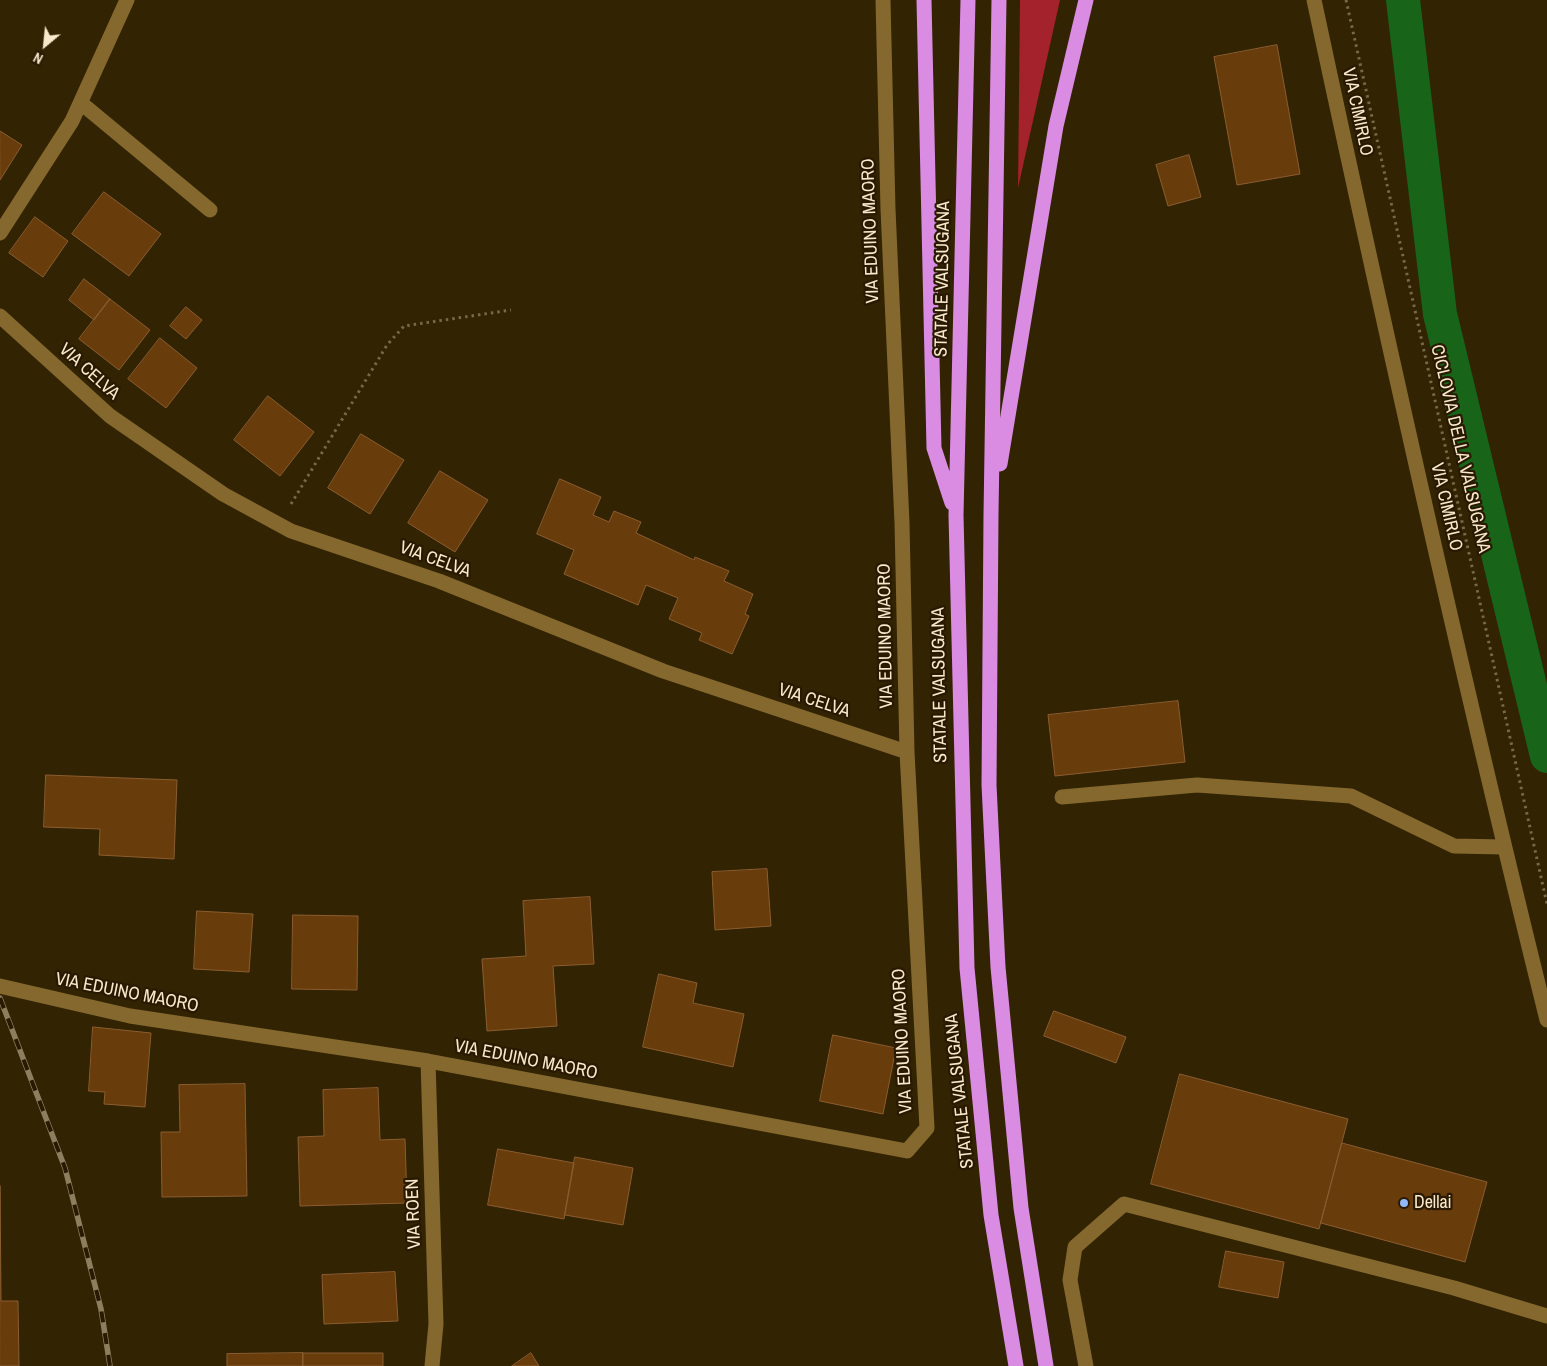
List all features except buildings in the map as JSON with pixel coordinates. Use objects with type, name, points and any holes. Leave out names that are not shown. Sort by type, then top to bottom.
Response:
[{"type":"highway","points":[[924,0],[934,448],[956,515]]},
{"type":"highway","name":"STATALE VALSUGANA","points":[[968,0],[956,515],[967,968],[991,1215],[1016,1366]]},
{"type":"highway","points":[[1000,0],[991,515],[989,785],[998,967],[1021,1208],[1046,1366]]},
{"type":"highway","points":[[991,515],[1056,126],[1086,0]]},
{"type":"street","points":[[0,233],[72,121],[127,0]]},
{"type":"street","name":"VIA EDUINO MAORO","points":[[0,986],[130,1016],[428,1061],[907,1151],[926,1128],[907,752],[902,522],[888,209],[883,0]]},
{"type":"street","name":"VIA CIMIRLO","points":[[1314,0],[1350,170],[1504,847],[1547,1020]]},
{"type":"street","points":[[81,102],[210,210]]},
{"type":"street","name":"VIA CELVA","points":[[0,316],[110,416],[223,494],[291,530],[439,581],[663,671],[907,752]]},
{"type":"street","points":[[1062,797],[1197,785],[1351,796],[1454,846],[1504,847]]},
{"type":"street","name":"VIA ROEN","points":[[428,1061],[436,1324],[432,1366]]},
{"type":"street","points":[[1086,1366],[1070,1280],[1075,1247],[1124,1204],[1454,1288],[1547,1316]]},
{"type":"path","name":"CICLOVIA DELLA VALSUGANA","points":[[1346,0],[1547,904]]},
{"type":"path","points":[[279,524],[387,345],[404,326],[511,310]]},
{"type":"shaded area","points":[[1020,0],[1060,0],[1018,188]]},
{"type":"waterway","points":[[1403,0],[1440,314],[1547,756]]},
{"type":"railway","points":[[0,998],[65,1168],[101,1309],[110,1366]]},
{"type":"place","name":"Dellai","points":[[1404,1203]]}]
